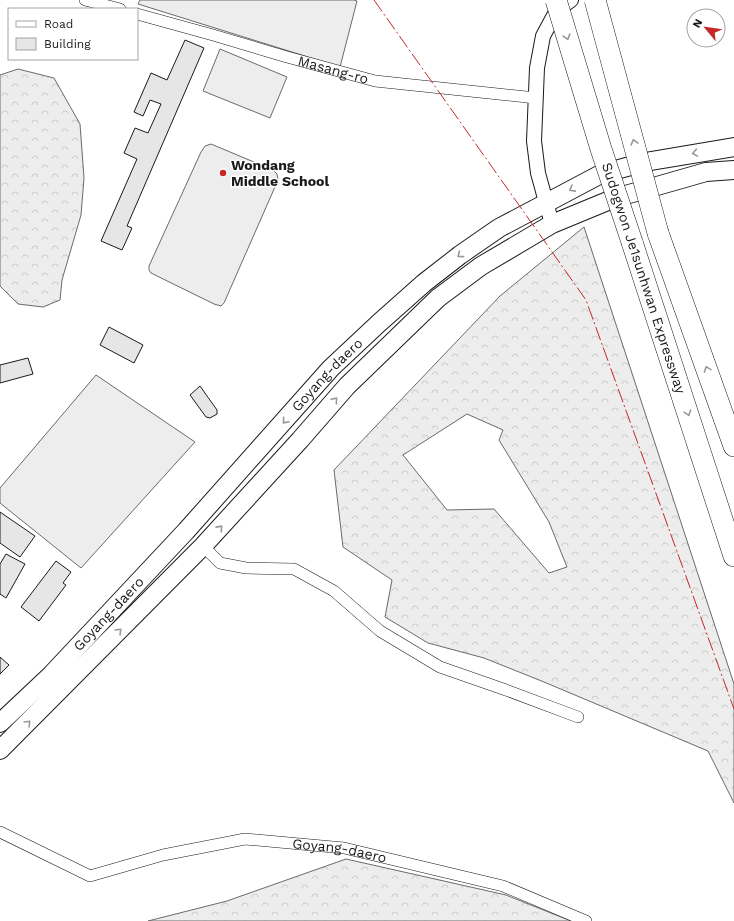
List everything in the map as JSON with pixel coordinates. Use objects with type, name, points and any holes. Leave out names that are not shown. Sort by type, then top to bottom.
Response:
[{"type":"highway","name":"Sudogwon Je1sunhwan Expressway","points":[[556,0],[601,149],[734,556]]},
{"type":"highway","name":"Sudogwon Je1sunhwan Expressway","points":[[595,0],[658,234],[734,446]]},
{"type":"main road","name":"Goyang-daero","points":[[0,723],[51,675],[181,537],[331,368],[424,283],[460,255],[499,228],[601,174],[645,162],[734,147]]},
{"type":"main road","name":"Goyang-daero","points":[[0,750],[203,546],[347,386],[438,298],[481,266],[552,224],[615,198],[706,172],[734,170]]},
{"type":"street","points":[[85,0],[116,8]]},
{"type":"street","points":[[552,224],[538,173],[534,141],[537,68],[543,36],[557,10],[571,0]]},
{"type":"street","name":"Masang-ro","points":[[138,14],[375,81],[536,98]]},
{"type":"street","points":[[203,546],[220,563],[246,568],[294,569],[334,591],[380,631],[440,667],[578,717]]},
{"type":"street","name":"Goyang-daero","points":[[0,832],[90,876],[163,855],[245,840],[344,848],[503,886],[586,921]]},
{"type":"green space","points":[[18,69],[54,78],[80,124],[84,178],[81,215],[62,280],[60,300],[43,307],[18,304],[0,286],[0,75]]},
{"type":"green space","points":[[584,227],[734,684],[734,803],[708,751],[484,658],[428,643],[385,617],[392,580],[343,547],[334,470],[500,296]],"holes":[[[467,414],[503,430],[499,440],[549,522],[567,567],[549,573],[494,509],[447,510],[403,455]]]},
{"type":"green space","points":[[346,859],[506,895],[571,921],[148,921],[227,901]]},
{"type":"shaded area","points":[[140,0],[357,1],[340,67],[138,4]]},
{"type":"shaded area","points":[[220,49],[287,77],[270,118],[203,91]]},
{"type":"shaded area","points":[[211,144],[273,170],[277,174],[278,180],[224,303],[221,306],[151,273],[149,270],[149,266],[201,152],[205,146]]},
{"type":"shaded area","points":[[96,375],[195,442],[81,568],[0,503],[0,488]]},
{"type":"building","points":[[185,40],[204,48],[127,226],[132,228],[122,250],[101,241],[137,159],[124,153],[135,128],[148,133],[161,104],[150,100],[143,116],[134,112],[151,73],[167,80]]},
{"type":"building","points":[[109,327],[143,345],[134,363],[100,345]]},
{"type":"building","points":[[28,358],[33,374],[0,383],[0,365]]},
{"type":"building","points":[[200,386],[217,410],[217,414],[210,418],[206,417],[190,395]]},
{"type":"building","points":[[0,512],[35,536],[20,557],[0,543]]},
{"type":"building","points":[[6,554],[25,564],[6,598],[0,594],[0,564]]},
{"type":"building","points":[[56,561],[71,572],[63,583],[66,585],[39,621],[21,607]]},
{"type":"building","points":[[0,657],[9,665],[0,674]]},
{"type":"power","points":[[374,0],[586,300],[734,709]]},
{"type":"place","name":"Wondang Middle School","points":[[223,173]]}]
